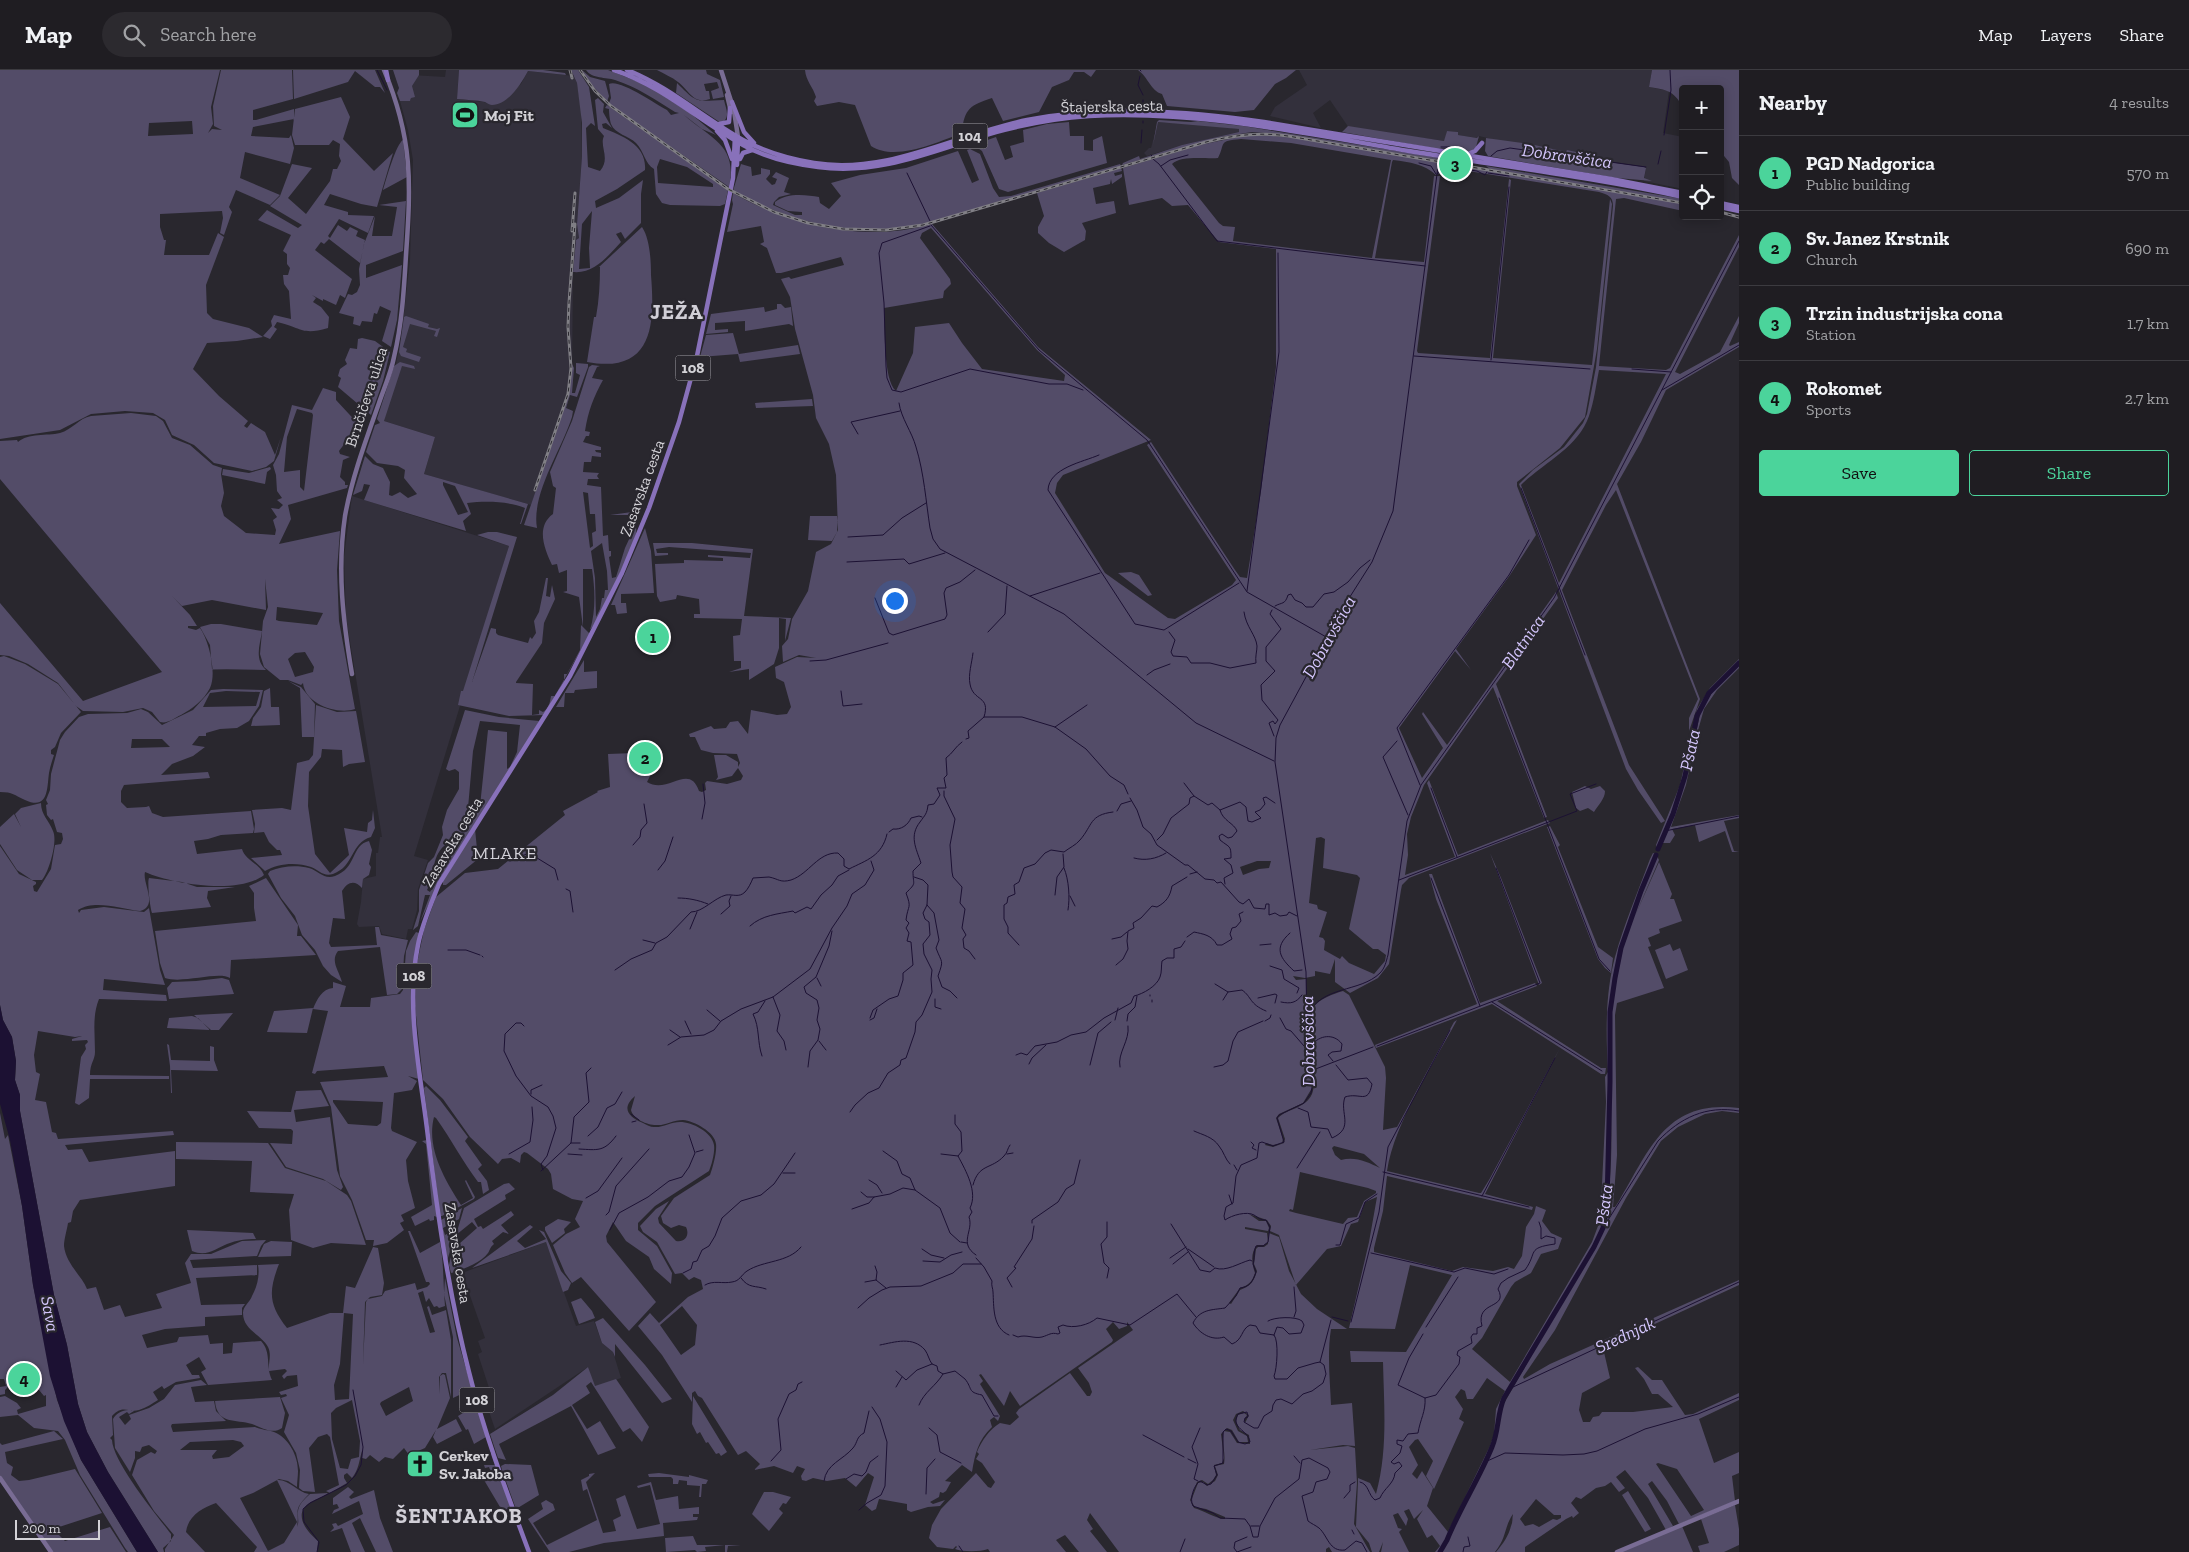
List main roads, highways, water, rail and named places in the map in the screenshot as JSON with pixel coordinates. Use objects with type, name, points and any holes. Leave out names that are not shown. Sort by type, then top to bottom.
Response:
[{"type":"main road","points":[[385,70],[388,80]]},
{"type":"main road","name":"Štajerska cesta","points":[[614,70],[654,87],[706,122],[753,150],[784,161],[819,168],[858,168],[900,163],[994,133],[1055,119],[1089,116],[1220,119]]},
{"type":"main road","name":"Štajerska cesta","points":[[627,70],[664,88],[718,124],[736,139],[790,158],[817,163],[862,164],[895,159],[1010,124],[1062,114],[1138,112],[1220,119]]},
{"type":"main road","points":[[732,102],[745,135],[761,148]]},
{"type":"main road","points":[[718,124],[729,122],[730,108]]},
{"type":"main road","name":"104","points":[[1220,119],[1465,155],[1679,192]]},
{"type":"main road","name":"104","points":[[1220,119],[1679,197]]},
{"type":"main road","points":[[706,122],[725,140],[735,167]]},
{"type":"main road","name":"Zasavska cesta","points":[[529,1552],[497,1463],[476,1396],[460,1336],[448,1276],[438,1220],[416,1039],[413,998],[416,959],[423,925],[439,884],[570,676],[598,624],[639,532],[663,470],[693,370],[733,181],[736,139]]},
{"type":"main road","points":[[1465,155],[1473,152],[1482,143]]},
{"type":"main road","points":[[735,167],[741,154],[753,150]]},
{"type":"main road","points":[[1724,204],[1739,208]]},
{"type":"main road","points":[[1724,207],[1739,211]]},
{"type":"water","name":"Sava","points":[[0,1005],[3,1020],[12,1037],[16,1061],[15,1080],[20,1095],[20,1111],[54,1295],[67,1345],[78,1404],[87,1432],[108,1472],[158,1552],[137,1552],[81,1460],[64,1421],[50,1376],[33,1285],[22,1206],[10,1140],[0,1104]]},
{"type":"waterway","points":[[377,70],[387,90]]},
{"type":"waterway","points":[[1664,135],[1671,90],[1670,70]]},
{"type":"waterway","points":[[1140,76],[1138,85],[1143,95]]},
{"type":"waterway","points":[[1143,100],[1143,106]]},
{"type":"waterway","points":[[1141,143],[1142,130]]},
{"type":"waterway","points":[[1441,147],[1450,147]]},
{"type":"waterway","name":"Dobravščica","points":[[1491,156],[1497,151],[1510,148],[1646,167]]},
{"type":"waterway","points":[[1658,164],[1661,151]]},
{"type":"waterway","points":[[1161,166],[1170,160],[1188,155]]},
{"type":"waterway","points":[[1153,159],[1159,164],[1217,241],[1425,266]]},
{"type":"waterway","points":[[1437,174],[1439,162]]},
{"type":"waterway","points":[[1419,163],[1431,166],[1436,174]]},
{"type":"waterway","name":"Dobravščica","points":[[1367,1552],[1362,1543],[1356,1541],[1345,1550],[1335,1549],[1322,1531],[1308,1521],[1302,1496],[1313,1492],[1316,1482],[1327,1479],[1330,1472],[1328,1468],[1309,1458],[1302,1460],[1299,1479],[1275,1498],[1260,1526],[1258,1537],[1253,1537],[1250,1526],[1245,1519],[1220,1518],[1213,1513],[1193,1506],[1192,1496],[1196,1486],[1200,1481],[1207,1485],[1211,1484],[1217,1475],[1214,1466],[1223,1463],[1223,1432],[1226,1429],[1231,1431],[1238,1442],[1245,1444],[1250,1442],[1249,1438],[1236,1423],[1238,1414],[1247,1412],[1248,1417],[1245,1418],[1244,1422],[1254,1428],[1258,1428],[1264,1416],[1272,1411],[1276,1400],[1281,1399],[1292,1404],[1303,1394],[1312,1391],[1323,1383],[1326,1374],[1324,1365],[1320,1362],[1298,1368],[1287,1379],[1275,1379],[1277,1349],[1274,1335],[1260,1333],[1256,1326],[1250,1325],[1238,1340],[1232,1344],[1224,1337],[1215,1338],[1207,1336],[1193,1323],[1203,1313],[1225,1308],[1236,1296],[1240,1288],[1249,1285],[1254,1278],[1256,1272],[1253,1264],[1255,1249],[1256,1246],[1263,1246],[1268,1242],[1270,1227],[1266,1220],[1248,1213],[1225,1220],[1226,1207],[1233,1203],[1236,1176],[1241,1165],[1257,1158],[1259,1143],[1262,1142],[1273,1146],[1284,1142],[1277,1118],[1279,1115],[1304,1103],[1311,1093],[1313,1082],[1307,1029],[1306,972],[1275,762],[1276,738],[1280,725],[1346,603],[1372,562],[1393,511],[1437,174],[1447,167],[1477,171],[1485,175],[1488,170]]},
{"type":"waterway","points":[[907,173],[930,221]]},
{"type":"waterway","points":[[1488,173],[1509,176]]},
{"type":"waterway","points":[[1491,360],[1509,187]]},
{"type":"waterway","points":[[931,225],[1039,350],[1147,440],[1247,592],[1328,638]]},
{"type":"waterway","points":[[930,226],[882,243],[879,253],[884,303],[887,378],[892,390],[901,392],[970,369],[1049,384],[1067,384],[1083,390]]},
{"type":"waterway","name":"Blatnica","points":[[1308,1015],[1314,1005],[1322,999],[1331,994],[1362,984],[1372,979],[1383,969],[1388,955],[1407,821],[1421,785],[1554,598],[1739,241]]},
{"type":"waterway","points":[[1247,591],[1279,352],[1278,253]]},
{"type":"waterway","points":[[1662,390],[1739,345]]},
{"type":"waterway","points":[[1414,356],[1590,369]]},
{"type":"waterway","points":[[1632,369],[1671,372]]},
{"type":"waterway","points":[[899,403],[919,457],[930,528],[933,539],[940,549],[1064,614],[1196,723],[1274,761]]},
{"type":"waterway","points":[[858,434],[851,422],[900,411]]},
{"type":"waterway","points":[[1099,455],[1060,471],[1050,482],[1048,490],[1135,624],[1164,630],[1239,583]]},
{"type":"waterway","points":[[1521,488],[1585,655]]},
{"type":"waterway","points":[[848,537],[883,535],[902,518],[926,503]]},
{"type":"waterway","points":[[1420,785],[1397,728],[1509,575],[1529,540]]},
{"type":"waterway","points":[[847,562],[904,559],[909,564],[945,553]]},
{"type":"waterway","points":[[1275,606],[1284,602],[1288,595],[1291,594],[1295,600],[1306,607],[1313,607],[1324,594],[1334,592],[1348,582],[1370,560]]},
{"type":"waterway","points":[[875,598],[889,633],[893,635],[945,619],[947,615],[944,593],[946,588],[960,582],[975,570]]},
{"type":"waterway","points":[[1030,596],[1100,573]]},
{"type":"waterway","points":[[988,632],[1005,614],[1007,586]]},
{"type":"waterway","points":[[1272,610],[1270,614],[1281,629],[1266,647],[1266,661],[1275,671],[1261,685],[1262,700],[1278,720],[1275,724],[1273,721],[1269,723],[1274,736]]},
{"type":"waterway","points":[[1169,632],[1175,640],[1171,652],[1173,656],[1187,657],[1191,663],[1210,663],[1230,668],[1256,663],[1257,646],[1244,612]]},
{"type":"waterway","points":[[810,661],[826,660],[888,643]]},
{"type":"waterway","points":[[973,653],[970,684],[974,694],[985,705],[984,717]]},
{"type":"waterway","name":"Pšata","points":[[1658,849],[1673,814],[1685,776],[1697,716],[1709,693],[1739,663]]},
{"type":"waterway","points":[[1147,675],[1170,664]]},
{"type":"waterway","points":[[841,691],[843,706],[862,704]]},
{"type":"waterway","points":[[1499,698],[1599,959],[1610,971]]},
{"type":"waterway","points":[[1055,727],[1087,705]]},
{"type":"waterway","points":[[966,739],[969,738],[968,731],[984,717],[1022,717],[1055,727],[1086,749],[1110,776],[1124,785],[1128,794]]},
{"type":"waterway","points":[[1397,741],[1383,757],[1408,815]]},
{"type":"waterway","points":[[870,1018],[873,1010],[889,999],[898,996],[903,973],[913,965],[911,942],[907,941],[909,933],[906,928],[909,923],[906,920],[909,904],[906,893],[914,884],[913,871],[921,863],[914,842],[915,832],[926,814],[928,805],[934,804],[940,795],[937,788],[946,788],[944,778],[947,775],[946,758],[962,742]]},
{"type":"waterway","points":[[1184,783],[1194,796]]},
{"type":"waterway","points":[[702,819],[705,803],[703,784]]},
{"type":"waterway","points":[[1399,880],[1577,811],[1570,794],[1596,784]]},
{"type":"waterway","points":[[1431,788],[1457,857]]},
{"type":"waterway","points":[[944,791],[944,796],[955,819],[950,845],[953,877],[962,887],[960,903],[965,909],[962,928],[966,935],[963,939],[964,948],[975,959]]},
{"type":"waterway","points":[[1157,840],[1163,834],[1171,818],[1189,804],[1190,798],[1194,796],[1208,805],[1212,803],[1220,810]]},
{"type":"waterway","points":[[1225,884],[1224,878],[1233,873],[1231,865],[1224,859],[1231,858],[1231,851],[1220,840],[1219,836],[1222,834],[1228,838],[1232,837],[1237,831],[1221,814],[1220,810],[1240,802],[1246,807],[1248,821],[1252,822],[1261,818],[1255,812],[1260,810],[1265,804],[1263,798],[1266,797],[1275,803]]},
{"type":"waterway","points":[[1130,798],[1143,827],[1151,834],[1157,845],[1185,865],[1188,865],[1205,879],[1214,880],[1217,883],[1221,882],[1243,904],[1249,899],[1254,908],[1265,909],[1266,904],[1269,904],[1269,915],[1275,913],[1280,916],[1287,915],[1289,912],[1297,916]]},
{"type":"waterway","points":[[1117,811],[1121,804],[1131,801]]},
{"type":"waterway","points":[[633,845],[640,837],[641,830],[647,823],[644,804]]},
{"type":"waterway","points":[[1019,945],[1008,933],[1008,927],[1004,919],[1004,905],[1007,903],[1008,897],[1015,894],[1014,885],[1019,882],[1024,868],[1035,864],[1045,853],[1051,850],[1064,852],[1078,842],[1095,818],[1105,813],[1113,812]]},
{"type":"waterway","points":[[1665,831],[1739,816]]},
{"type":"waterway","points":[[889,832],[904,826],[911,818],[922,817]]},
{"type":"waterway","points":[[615,970],[631,959],[652,950],[656,943],[667,937],[691,912],[700,910],[726,895],[743,894],[753,878],[769,877],[782,881],[791,880],[825,856],[838,853],[844,859],[844,866],[849,869],[868,860],[878,852],[887,834]]},
{"type":"waterway","points":[[658,870],[665,861],[673,837]]},
{"type":"waterway","points":[[510,861],[529,853],[555,869],[558,880]]},
{"type":"waterway","points":[[1134,858],[1150,859],[1166,853]]},
{"type":"waterway","points":[[1055,895],[1057,877],[1064,867],[1063,854]]},
{"type":"waterway","name":"Pšata","points":[[1440,1552],[1492,1447],[1504,1398],[1594,1247],[1603,1228],[1607,1203],[1610,1012],[1621,948],[1656,855]]},
{"type":"waterway","points":[[668,1045],[681,1037],[704,1035],[714,1030],[721,1021],[741,1009],[773,997],[810,969],[832,928],[847,906],[852,894],[865,885],[874,870],[871,861]]},
{"type":"waterway","points":[[1064,868],[1069,889],[1068,910]]},
{"type":"waterway","points":[[1377,1046],[1540,983],[1496,868]]},
{"type":"waterway","points":[[750,926],[760,919],[770,916],[793,911],[795,913],[807,907],[811,909],[838,876],[849,870]]},
{"type":"waterway","points":[[1190,874],[1197,872]]},
{"type":"waterway","points":[[850,1112],[868,1093],[879,1088],[888,1073],[900,1065],[901,1060],[906,1058],[915,1032],[916,1022],[922,1015],[932,992],[932,970],[924,954],[923,944],[930,935],[929,922],[925,919],[923,913],[927,905],[928,885],[923,880],[914,877]]},
{"type":"waterway","points":[[1116,965],[1123,959],[1128,949],[1128,931],[1134,928],[1133,923],[1141,918],[1152,906],[1157,907],[1163,903],[1169,896],[1172,886],[1187,877]]},
{"type":"waterway","points":[[1431,878],[1480,1006]]},
{"type":"waterway","points":[[566,889],[570,891],[573,912]]},
{"type":"waterway","points":[[721,914],[730,906],[731,896]]},
{"type":"waterway","points":[[1070,896],[1075,906]]},
{"type":"waterway","points":[[678,898],[708,904]]},
{"type":"waterway","points":[[927,905],[934,913],[939,940],[936,948],[942,964],[938,976],[942,987],[950,991],[957,998]]},
{"type":"waterway","points":[[690,929],[697,912]]},
{"type":"waterway","points":[[1187,937],[1194,932],[1201,933],[1210,937],[1217,945],[1222,945],[1232,939],[1230,934],[1232,928],[1236,927],[1241,921],[1239,914],[1243,912]]},
{"type":"waterway","points":[[808,1067],[810,1051],[818,1040],[820,1029],[817,1020],[819,1008],[817,1000],[806,993],[804,987],[816,977],[829,946],[832,931]]},
{"type":"waterway","points":[[1112,939],[1121,937],[1127,932]]},
{"type":"waterway","points":[[1290,933],[1281,943],[1280,953],[1285,962],[1294,971],[1302,970]]},
{"type":"waterway","points":[[643,940],[655,943]]},
{"type":"waterway","points":[[1016,1055],[1021,1053],[1027,1055],[1035,1046],[1057,1042],[1071,1035],[1086,1032],[1104,1018],[1131,1003],[1134,996],[1156,983],[1161,975],[1162,961],[1167,958],[1174,958],[1174,949],[1181,947],[1185,941]]},
{"type":"waterway","points":[[1260,945],[1271,944]]},
{"type":"waterway","points":[[448,950],[466,950],[480,955]]},
{"type":"waterway","points":[[1270,966],[1282,970],[1284,979],[1299,988],[1297,993]]},
{"type":"waterway","points":[[817,978],[821,986]]},
{"type":"waterway","points":[[1215,984],[1228,992],[1242,990],[1256,1006],[1266,1011]]},
{"type":"waterway","points":[[1223,1000],[1228,992]]},
{"type":"waterway","points":[[1258,998],[1275,994],[1277,995],[1275,1003]]},
{"type":"waterway","points":[[1281,1002],[1293,1002],[1302,995]]},
{"type":"waterway","points":[[1127,1021],[1128,1014],[1135,1007],[1137,996]]},
{"type":"waterway","points":[[773,997],[780,1015],[777,1031],[784,1041],[786,1050]]},
{"type":"waterway","points":[[935,999],[935,1007],[941,1009]]},
{"type":"waterway","points":[[762,1056],[757,1024],[753,1014],[758,1012],[765,1001]]},
{"type":"waterway","points":[[1492,1002],[1602,1071]]},
{"type":"waterway","points":[[1115,1020],[1118,1008]]},
{"type":"waterway","points":[[870,1020],[874,1018],[877,1009]]},
{"type":"waterway","points":[[707,1010],[720,1021]]},
{"type":"waterway","points":[[1265,1021],[1271,1015]]},
{"type":"waterway","points":[[1280,1018],[1286,1029],[1291,1031],[1304,1046],[1309,1046]]},
{"type":"waterway","points":[[685,1021],[691,1034]]},
{"type":"waterway","points":[[1214,1067],[1223,1065],[1228,1061],[1233,1041],[1238,1032],[1263,1021]]},
{"type":"waterway","points":[[1090,1065],[1098,1033],[1111,1022]]},
{"type":"waterway","points":[[524,1026],[521,1023],[516,1023],[505,1034],[504,1051],[516,1076],[531,1096],[548,1107],[553,1116],[556,1128],[547,1156],[541,1164],[543,1170]]},
{"type":"waterway","points":[[1120,1067],[1120,1057],[1127,1037],[1128,1026]]},
{"type":"waterway","points":[[670,1030],[680,1037]]},
{"type":"waterway","points":[[1351,1322],[1379,1212],[1388,1147],[1450,1030]]},
{"type":"waterway","points":[[1312,1045],[1322,1037],[1331,1037],[1339,1040],[1342,1044],[1341,1051],[1332,1052],[1328,1055],[1333,1061]]},
{"type":"waterway","points":[[819,1041],[826,1050]]},
{"type":"waterway","points":[[1029,1064],[1032,1058],[1046,1045]]},
{"type":"waterway","points":[[1313,1070],[1373,1047]]},
{"type":"waterway","points":[[1482,1196],[1555,1058]]},
{"type":"waterway","points":[[1298,1108],[1308,1112],[1311,1127],[1328,1129],[1332,1138],[1343,1130],[1345,1125],[1345,1097],[1366,1096],[1372,1084],[1367,1078],[1348,1080],[1336,1065]]},
{"type":"waterway","points":[[541,1171],[571,1143],[574,1117],[589,1102],[586,1073],[591,1068]]},
{"type":"waterway","points":[[531,1094],[531,1090],[542,1085]]},
{"type":"waterway","points":[[588,1136],[598,1127],[607,1108],[615,1104],[622,1092]]},
{"type":"waterway","points":[[509,1154],[530,1142],[533,1120],[532,1107]]},
{"type":"waterway","points":[[1603,1228],[1658,1141],[1666,1133],[1694,1115],[1716,1110],[1739,1111]]},
{"type":"waterway","points":[[631,1114],[639,1120]]},
{"type":"waterway","points":[[955,1115],[955,1124],[961,1132],[962,1151],[958,1156],[970,1182],[973,1195],[967,1241],[968,1246],[976,1255]]},
{"type":"waterway","points":[[632,1122],[636,1121]]},
{"type":"waterway","points":[[1194,1131],[1214,1140],[1230,1164]]},
{"type":"waterway","points":[[1297,1168],[1320,1132]]},
{"type":"waterway","points":[[610,1230],[619,1213],[648,1197],[669,1181],[682,1177],[695,1153],[689,1135]]},
{"type":"waterway","points":[[579,1149],[600,1149],[608,1145],[616,1136]]},
{"type":"waterway","points":[[1251,1142],[1254,1145],[1252,1148],[1256,1150]]},
{"type":"waterway","points":[[571,1143],[580,1143]]},
{"type":"waterway","points":[[973,1185],[979,1173],[1005,1155],[1010,1145]]},
{"type":"waterway","points":[[606,1215],[609,1212],[616,1186],[649,1149]]},
{"type":"waterway","points":[[696,1152],[703,1150]]},
{"type":"waterway","points":[[883,1151],[897,1161],[902,1174],[910,1178],[915,1190],[940,1208],[950,1233],[960,1242]]},
{"type":"waterway","points":[[683,1273],[691,1269],[693,1262],[697,1261],[702,1250],[709,1246],[722,1218],[741,1201],[761,1195],[774,1184],[795,1153]]},
{"type":"waterway","points":[[1007,1154],[1013,1153]]},
{"type":"waterway","points":[[568,1154],[582,1155]]},
{"type":"waterway","points":[[941,1154],[958,1156]]},
{"type":"waterway","points":[[586,1198],[598,1191],[622,1158]]},
{"type":"waterway","points":[[1032,1223],[1032,1220],[1058,1202],[1066,1189],[1074,1184],[1080,1160]]},
{"type":"waterway","name":"Dobravščica","points":[[1234,1165],[1237,1170]]},
{"type":"waterway","points":[[1383,1172],[1529,1207]]},
{"type":"waterway","points":[[783,1173],[795,1173]]},
{"type":"waterway","points":[[869,1180],[877,1185],[882,1193]]},
{"type":"waterway","points":[[852,1209],[869,1203],[874,1197],[890,1194],[903,1188],[915,1190]]},
{"type":"waterway","points":[[861,1192],[867,1197],[874,1197]]},
{"type":"waterway","points":[[1336,1245],[1340,1245],[1346,1224],[1359,1218],[1365,1202],[1377,1194]]},
{"type":"waterway","name":"Dobravščica","points":[[1229,1195],[1232,1204]]},
{"type":"waterway","points":[[1107,1222],[1107,1237],[1101,1244],[1104,1263],[1109,1268],[1107,1278]]},
{"type":"waterway","points":[[1360,1482],[1365,1485],[1375,1500],[1380,1498],[1391,1483],[1395,1473],[1402,1466],[1399,1462],[1394,1464],[1391,1462],[1400,1453],[1402,1446],[1397,1444],[1397,1440],[1403,1441],[1408,1434],[1418,1433],[1425,1407],[1425,1398],[1436,1395],[1459,1364],[1460,1357],[1457,1355],[1458,1351],[1472,1343],[1471,1337],[1473,1334],[1477,1334],[1477,1328],[1482,1326],[1481,1318],[1483,1312],[1499,1300],[1498,1289],[1501,1283],[1525,1270],[1536,1249],[1555,1244],[1555,1238],[1546,1236],[1541,1239],[1539,1222]]},
{"type":"waterway","points":[[1171,1224],[1200,1270],[1210,1272],[1215,1268],[1224,1269],[1250,1260],[1252,1261]]},
{"type":"waterway","points":[[1012,1287],[1007,1278],[1016,1268],[1014,1267],[1032,1239],[1034,1226]]},
{"type":"waterway","points":[[961,1242],[967,1243]]},
{"type":"waterway","points":[[705,1285],[735,1281],[754,1267],[783,1259],[801,1247]]},
{"type":"waterway","points":[[1170,1258],[1186,1247]]},
{"type":"waterway","points":[[922,1249],[931,1255],[944,1258]]},
{"type":"waterway","points":[[1188,1249],[1214,1267]]},
{"type":"waterway","points":[[923,1261],[940,1262],[951,1255],[962,1252]]},
{"type":"waterway","points":[[1173,1264],[1188,1252]]},
{"type":"waterway","points":[[1371,1253],[1454,1272],[1465,1268],[1494,1274],[1508,1269]]},
{"type":"waterway","points":[[976,1258],[992,1281],[994,1310],[999,1327],[1009,1335]]},
{"type":"waterway","points":[[858,1308],[869,1298],[890,1287],[921,1286],[953,1273],[963,1264],[981,1264]]},
{"type":"waterway","points":[[875,1266],[877,1272],[876,1280],[886,1288]]},
{"type":"waterway","points":[[1426,1327],[1458,1277]]},
{"type":"waterway","points":[[741,1278],[750,1285],[766,1289]]},
{"type":"waterway","points":[[865,1282],[876,1280]]},
{"type":"waterway","name":"Srednjak","points":[[1511,1388],[1739,1282]]},
{"type":"waterway","points":[[1294,1287],[1296,1311],[1294,1317]]},
{"type":"waterway","points":[[1013,1335],[1018,1337],[1042,1337],[1058,1334],[1060,1333],[1058,1327],[1063,1325],[1071,1327],[1081,1326],[1097,1318],[1130,1325],[1177,1294],[1196,1317]]},
{"type":"waterway","points":[[1332,1317],[1348,1321]]},
{"type":"waterway","points":[[1268,1321],[1290,1318],[1299,1319],[1304,1325],[1301,1333],[1289,1334],[1283,1328],[1277,1327],[1274,1335]]},
{"type":"waterway","points":[[1320,1362],[1331,1320]]},
{"type":"waterway","points":[[1423,1334],[1409,1358],[1398,1385],[1425,1398]]},
{"type":"waterway","points":[[880,1345],[909,1341],[920,1346],[926,1352],[932,1364],[937,1366],[938,1371],[943,1374],[955,1371],[965,1379],[972,1391],[982,1395],[994,1416],[998,1416]]},
{"type":"waterway","points":[[896,1371],[906,1380],[917,1370],[932,1364]]},
{"type":"waterway","points":[[919,1405],[924,1396],[943,1374]]},
{"type":"waterway","points":[[896,1387],[902,1377]]},
{"type":"waterway","points":[[771,1461],[781,1450],[778,1419],[789,1394],[796,1390],[798,1384],[802,1382]]},
{"type":"waterway","points":[[317,1552],[319,1542],[304,1522],[303,1509],[310,1503],[346,1485],[355,1476],[361,1465],[363,1447],[353,1390]]},
{"type":"waterway","points":[[1485,1462],[1505,1453],[1563,1455],[1597,1451],[1645,1429],[1698,1414],[1739,1397]]},
{"type":"waterway","points":[[859,1510],[881,1495],[885,1486],[887,1442],[880,1419],[872,1407]]},
{"type":"waterway","points":[[824,1481],[825,1475],[831,1466],[849,1452],[856,1444],[858,1438],[864,1433],[869,1411]]},
{"type":"waterway","points":[[929,1428],[937,1435],[940,1452],[961,1463]]},
{"type":"waterway","points":[[1198,1481],[1194,1479],[1198,1464],[1192,1447],[1200,1428]]},
{"type":"waterway","points":[[1143,1435],[1184,1457]]},
{"type":"waterway","points":[[846,1479],[854,1474],[862,1476],[870,1462],[878,1456]]},
{"type":"waterway","points":[[1294,1456],[1300,1463]]},
{"type":"waterway","points":[[926,1494],[927,1468],[935,1459]]},
{"type":"waterway","points":[[1188,1459],[1196,1463]]},
{"type":"waterway","points":[[1344,1498],[1350,1491],[1350,1485],[1355,1482]]},
{"type":"waterway","points":[[1251,1526],[1259,1526]]},
{"type":"waterway","points":[[1352,1530],[1354,1534]]},
{"type":"waterway","points":[[1247,1537],[1235,1542],[1234,1548],[1237,1552],[1251,1547]]},
{"type":"waterway","points":[[1463,1552],[1464,1547],[1470,1546],[1468,1537]]},
{"type":"waterway","points":[[1180,1552],[1185,1539]]},
{"type":"waterway","points":[[959,1546],[963,1552]]},
{"type":"railway","points":[[570,70],[572,78]]},
{"type":"railway","points":[[580,70],[595,91],[611,106],[728,189],[774,212],[808,223],[843,229],[886,230],[923,225],[1206,142],[1257,134],[1288,136],[1679,202]]},
{"type":"railway","points":[[572,231],[575,193]]},
{"type":"railway","points":[[1724,213],[1739,217]]},
{"type":"railway","points":[[535,490],[568,394],[571,368],[568,327],[575,224]]},
{"type":"place","name":"Moj Fit","points":[[465,115]]},
{"type":"place","name":"Trzin industrijska cona","points":[[1455,164]]},
{"type":"place","name":"PGD Nadgorica","points":[[653,637]]},
{"type":"place","name":"Sv. Janez Krstnik","points":[[645,758]]},
{"type":"place","name":"Rokomet","points":[[24,1379]]},
{"type":"place","name":"Cerkev Sv. Jakoba","points":[[420,1464]]},
{"type":"district","name":"JEŽA","points":[[677,311]]},
{"type":"district","name":"MLAKE","points":[[505,853]]},
{"type":"district","name":"ŠENTJAKOB","points":[[459,1515]]}]
